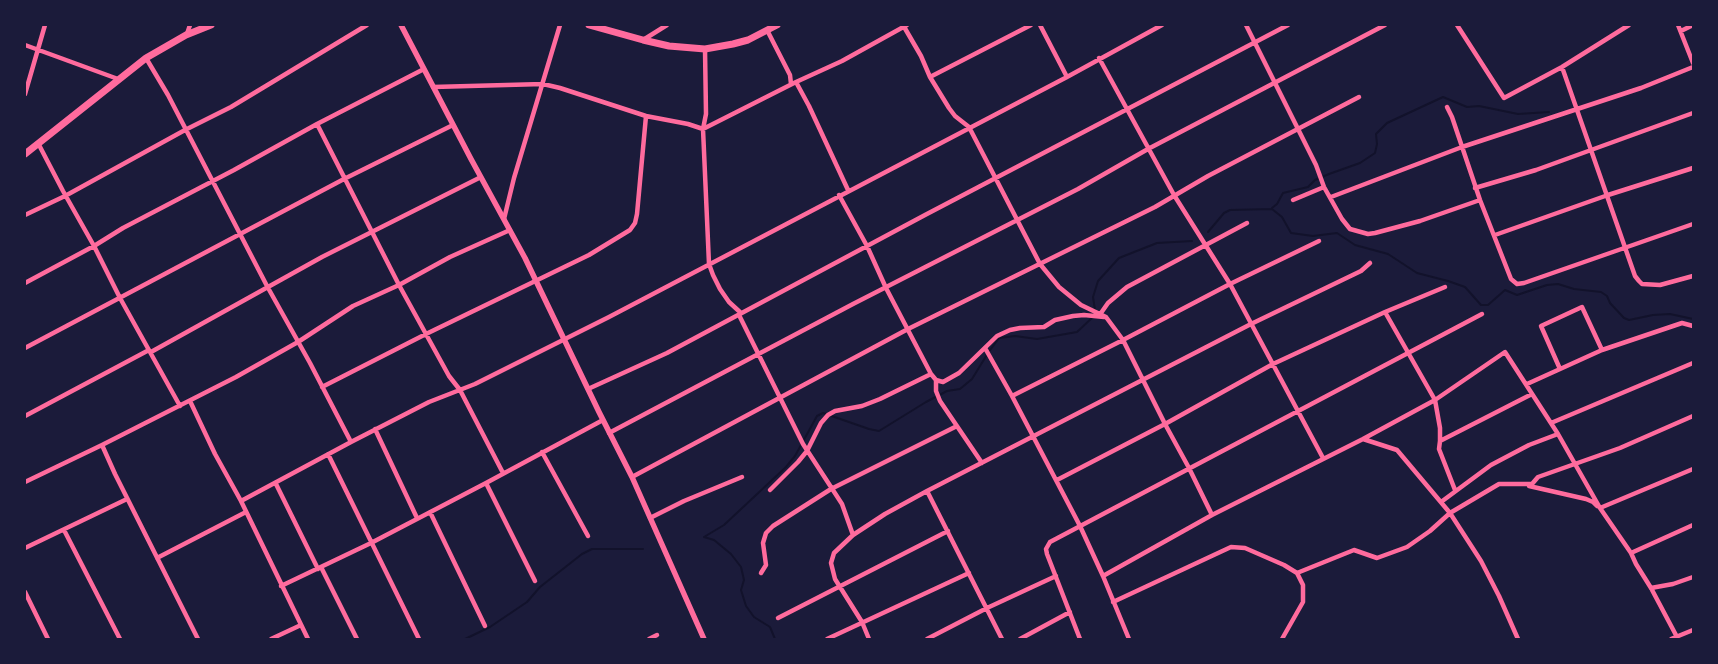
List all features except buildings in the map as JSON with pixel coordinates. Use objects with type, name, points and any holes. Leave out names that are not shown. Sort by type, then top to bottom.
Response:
[{"type":"main road","points":[[25,154],[146,58],[186,35],[211,25]]},
{"type":"main road","points":[[589,25],[669,46],[705,50],[748,40],[777,25]]},
{"type":"street","points":[[25,94],[45,25]]},
{"type":"street","points":[[186,35],[190,25]]},
{"type":"street","points":[[25,215],[65,196],[231,107],[367,25]]},
{"type":"street","points":[[400,25],[536,281],[632,477],[704,639]]},
{"type":"street","points":[[504,219],[514,178],[560,25]]},
{"type":"street","points":[[643,40],[667,25]]},
{"type":"street","points":[[930,77],[1031,25]]},
{"type":"street","points":[[1040,25],[1067,76]]},
{"type":"street","points":[[241,502],[375,429],[429,402],[475,384],[609,317],[1162,25]]},
{"type":"street","points":[[1246,25],[1316,165],[1324,187],[1342,219],[1350,229],[1368,234],[1420,221],[1480,200]]},
{"type":"street","points":[[588,389],[648,362],[1288,25]]},
{"type":"street","points":[[609,433],[1078,189],[1148,148],[1385,25]]},
{"type":"street","points":[[1457,25],[1504,98],[1562,66],[1629,25]]},
{"type":"street","points":[[1331,197],[1462,148],[1641,88],[1693,65],[1678,25]]},
{"type":"street","points":[[1681,31],[1693,25]]},
{"type":"street","points":[[433,87],[543,84],[646,116],[703,129],[842,61],[904,26],[921,56],[930,77],[955,116],[969,127],[1040,264],[1059,287],[1081,305],[1106,317],[1123,340],[1212,515]]},
{"type":"street","points":[[767,30],[794,83],[809,106],[848,190]]},
{"type":"street","points":[[25,45],[118,79]]},
{"type":"street","points":[[705,50],[706,114],[703,129],[709,264],[712,275],[720,290],[740,314],[807,451],[842,504],[853,535]]},
{"type":"street","points":[[146,58],[156,73],[351,442]]},
{"type":"street","points":[[1099,58],[1174,195],[1230,284],[1323,458]]},
{"type":"street","points":[[1562,66],[1636,276],[1642,284],[1660,285],[1693,276]]},
{"type":"street","points":[[25,283],[317,124],[424,69]]},
{"type":"street","points":[[632,477],[908,329],[1040,264],[1174,195],[1297,128],[1360,97]]},
{"type":"street","points":[[1447,107],[1480,200],[1511,279],[1518,284],[1693,224]]},
{"type":"street","points":[[1476,188],[1536,170],[1693,113]]},
{"type":"street","points":[[322,387],[589,255],[630,230],[635,224],[646,116]]},
{"type":"street","points":[[317,124],[399,285],[448,376],[460,390],[503,473]]},
{"type":"street","points":[[25,348],[344,179],[454,125]]},
{"type":"street","points":[[38,143],[180,406]]},
{"type":"street","points":[[1495,235],[1608,195],[1693,168]]},
{"type":"street","points":[[25,416],[150,351],[267,286],[481,177]]},
{"type":"street","points":[[1293,200],[1324,187]]},
{"type":"street","points":[[840,195],[867,246],[886,288],[931,374],[936,380],[938,396],[982,463]]},
{"type":"street","points":[[1101,314],[1108,303],[1127,287],[1247,223]]},
{"type":"street","points":[[25,482],[190,401],[298,342],[353,306],[399,285],[450,257],[510,230]]},
{"type":"street","points":[[1012,396],[1230,284],[1319,241]]},
{"type":"street","points":[[869,639],[862,622],[835,579],[832,563],[834,553],[853,535],[927,491],[1251,324],[1361,271],[1370,263]]},
{"type":"street","points":[[1057,480],[1165,424],[1273,364],[1384,312],[1445,287]]},
{"type":"street","points":[[1560,369],[1541,326],[1582,307],[1602,350]]},
{"type":"street","points":[[1384,312],[1435,400],[1440,441],[1439,449],[1455,490]]},
{"type":"street","points":[[1080,639],[1046,554],[1047,546],[1054,538],[1482,314]]},
{"type":"street","points":[[936,380],[943,382],[951,378],[973,361],[997,336],[1010,330],[1044,327],[1055,320],[1073,316],[1106,317]]},
{"type":"street","points":[[1527,384],[1602,350],[1682,323],[1693,326]]},
{"type":"street","points":[[985,348],[1034,436],[1080,526],[1129,639]]},
{"type":"street","points":[[1103,576],[1212,515],[1363,439],[1435,400],[1506,352],[1558,434],[1600,508],[1631,552],[1639,570],[1678,636]]},
{"type":"street","points":[[1551,423],[1693,364]]},
{"type":"street","points":[[770,490],[807,451],[821,423],[828,415],[835,411],[862,406],[880,399],[931,374]]},
{"type":"street","points":[[1440,441],[1532,394]]},
{"type":"street","points":[[190,401],[308,639]]},
{"type":"street","points":[[1297,573],[1354,550],[1377,558],[1407,547],[1430,531],[1450,513],[1499,484],[1532,484],[1538,477],[1620,448],[1693,416]]},
{"type":"street","points":[[281,586],[371,543],[603,420]]},
{"type":"street","points":[[761,573],[766,566],[763,543],[766,533],[773,526],[831,489],[957,426]]},
{"type":"street","points":[[375,429],[417,518]]},
{"type":"street","points":[[1440,502],[1491,465],[1530,445],[1558,434]]},
{"type":"street","points":[[1363,439],[1397,450],[1450,513],[1481,561],[1518,639]]},
{"type":"street","points":[[102,445],[198,639]]},
{"type":"street","points":[[542,452],[588,536]]},
{"type":"street","points":[[328,454],[419,639]]},
{"type":"street","points":[[1600,508],[1693,469]]},
{"type":"street","points":[[650,518],[684,501],[742,477]]},
{"type":"street","points":[[486,483],[535,581]]},
{"type":"street","points":[[1517,483],[1586,499],[1600,508]]},
{"type":"street","points":[[276,484],[356,639]]},
{"type":"street","points":[[927,491],[1002,639]]},
{"type":"street","points":[[25,548],[128,499]]},
{"type":"street","points":[[157,558],[246,512]]},
{"type":"street","points":[[430,512],[485,626]]},
{"type":"street","points":[[1631,552],[1693,526]]},
{"type":"street","points":[[64,530],[120,639]]},
{"type":"street","points":[[778,618],[840,588],[948,531]]},
{"type":"street","points":[[1113,602],[1231,547],[1245,548],[1284,565],[1297,573],[1303,585],[1303,602],[1282,639]]},
{"type":"street","points":[[827,639],[969,573]]},
{"type":"street","points":[[927,639],[987,608],[1056,576]]},
{"type":"street","points":[[1651,588],[1673,584],[1693,577]]},
{"type":"street","points":[[25,592],[48,639]]},
{"type":"street","points":[[1020,639],[1070,612]]},
{"type":"street","points":[[271,639],[301,625]]},
{"type":"street","points":[[1671,639],[1693,630]]},
{"type":"street","points":[[649,639],[657,635]]},
{"type":"waterway","points":[[1272,208],[1277,204],[1283,193],[1308,187],[1315,180],[1360,163],[1375,153],[1377,144],[1376,134],[1387,123],[1443,97],[1467,107],[1479,106],[1518,114],[1549,112]]},
{"type":"waterway","points":[[1208,232],[1224,213],[1230,210],[1272,209],[1282,217],[1291,233],[1313,236],[1337,233],[1355,245],[1388,254],[1417,273],[1465,287],[1481,305],[1488,305],[1505,290],[1517,295],[1547,285],[1558,284],[1574,289],[1601,292],[1607,296],[1610,303],[1624,318],[1629,320],[1670,314],[1693,319]]},
{"type":"waterway","points":[[1095,310],[1093,297],[1098,281],[1119,258],[1157,243],[1192,241]]},
{"type":"waterway","points":[[704,537],[724,525],[786,467],[795,456],[817,416],[823,413],[879,431],[947,391],[960,389],[972,379],[999,338],[1015,336],[1037,339],[1077,332],[1093,317]]},
{"type":"waterway","points":[[704,537],[714,540],[731,554],[741,567],[744,580],[741,590],[746,606],[754,617],[770,627],[775,639]]},
{"type":"waterway","points":[[465,639],[490,627],[527,602],[540,587],[582,554],[592,549],[643,549]]}]
